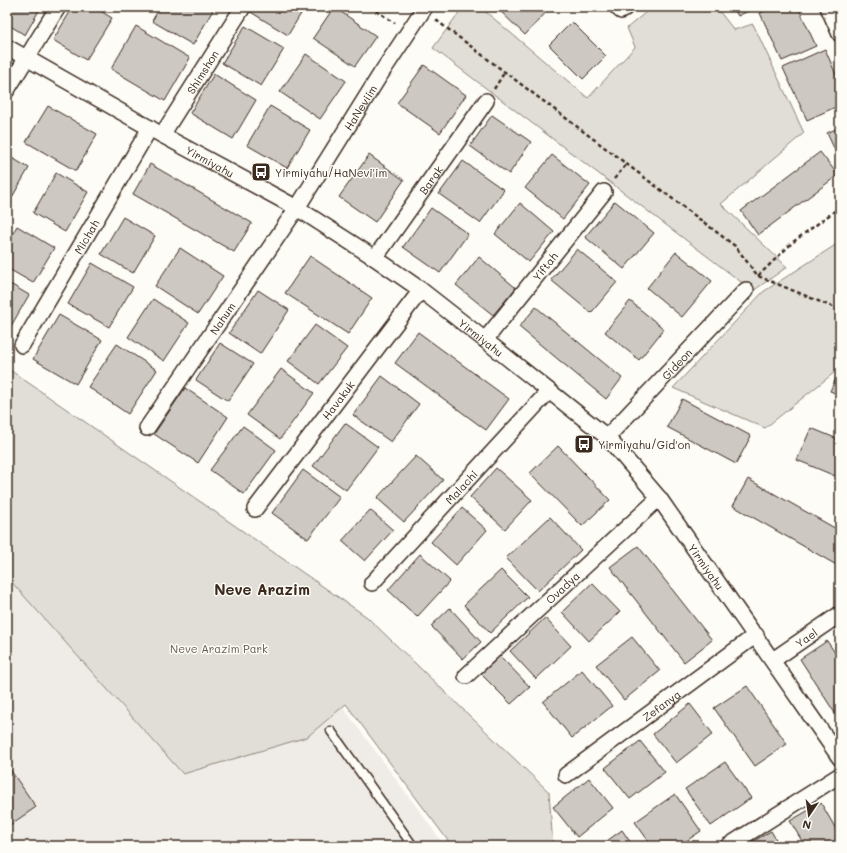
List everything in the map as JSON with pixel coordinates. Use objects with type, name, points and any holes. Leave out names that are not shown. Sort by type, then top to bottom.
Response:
[{"type":"street","points":[[7,90],[58,7]]},
{"type":"street","name":"Shimshon","points":[[156,132],[243,7]]},
{"type":"street","points":[[617,7],[621,11],[626,7]]},
{"type":"street","points":[[828,7],[840,34]]},
{"type":"street","name":"HaNeviim","points":[[297,208],[424,9]]},
{"type":"street","name":"Yirmiyahu","points":[[7,47],[156,132],[297,208],[375,258],[421,290],[607,437],[659,498],[756,635],[840,758]]},
{"type":"street","name":"Barak","points":[[375,258],[486,101]]},
{"type":"street","name":"Michah","points":[[22,345],[156,132]]},
{"type":"street","name":"Yiftah","points":[[485,340],[604,192]]},
{"type":"street","name":"Nahum","points":[[147,428],[297,208]]},
{"type":"street","name":"Havakuk","points":[[255,509],[421,290]]},
{"type":"street","name":"Gideon","points":[[607,437],[746,290]]},
{"type":"street","name":"Malachi","points":[[372,583],[549,391]]},
{"type":"street","name":"Ovadya","points":[[466,676],[659,498]]},
{"type":"street","name":"Yael","points":[[773,660],[840,614]]},
{"type":"street","name":"Zefanya","points":[[566,775],[756,635]]},
{"type":"street","points":[[728,846],[840,775]]},
{"type":"lane","points":[[331,730],[413,846]]},
{"type":"path","points":[[370,7],[408,32]]},
{"type":"path","points":[[424,9],[735,246],[758,276],[840,310]]},
{"type":"path","points":[[758,276],[793,242],[840,207]]},
{"type":"shaded area","points":[[7,515],[318,673],[445,846],[7,846]]},
{"type":"green space","points":[[463,7],[480,7],[588,98],[635,47],[627,28],[652,7],[716,7],[734,30],[753,24],[804,133],[721,204],[787,267],[753,291],[433,48]]},
{"type":"green space","points":[[840,242],[840,368],[765,428],[673,388],[763,292]]},
{"type":"green space","name":"Neve Arazim Park","points":[[7,368],[367,617],[549,792],[553,846],[452,846],[346,704],[307,737],[183,774],[7,577]]},
{"type":"building","points":[[7,7],[41,7],[25,35],[7,24]]},
{"type":"building","points":[[73,7],[94,7],[112,18],[86,60],[53,40]]},
{"type":"building","points":[[160,7],[207,7],[213,10],[193,45],[152,21]]},
{"type":"building","points":[[251,7],[305,7],[288,35],[249,11]]},
{"type":"building","points":[[334,7],[376,36],[355,66],[313,38]]},
{"type":"building","points":[[496,7],[551,7],[525,35]]},
{"type":"building","points":[[733,7],[756,7],[738,16]]},
{"type":"building","points":[[774,7],[798,7],[816,46],[782,61],[760,13]]},
{"type":"building","points":[[572,22],[606,56],[583,79],[549,45]]},
{"type":"building","points":[[136,26],[190,58],[165,101],[111,69]]},
{"type":"building","points":[[245,26],[284,49],[261,86],[222,63]]},
{"type":"building","points":[[825,49],[840,84],[840,105],[807,120],[783,68]]},
{"type":"building","points":[[306,54],[346,81],[320,119],[280,92]]},
{"type":"building","points":[[424,65],[466,95],[440,133],[397,103]]},
{"type":"building","points":[[214,74],[256,100],[233,139],[190,113]]},
{"type":"building","points":[[48,106],[97,134],[76,171],[26,142]]},
{"type":"building","points":[[270,106],[310,130],[287,168],[247,145]]},
{"type":"building","points":[[492,115],[531,142],[509,174],[470,146]]},
{"type":"building","points":[[840,127],[840,161],[827,133]]},
{"type":"building","points":[[820,152],[838,175],[758,235],[741,211]]},
{"type":"building","points":[[7,155],[29,168],[11,199],[7,196]]},
{"type":"building","points":[[369,155],[404,180],[375,222],[339,197]]},
{"type":"building","points":[[552,155],[590,185],[563,219],[525,188]]},
{"type":"building","points":[[463,161],[504,190],[480,223],[439,194]]},
{"type":"building","points":[[150,164],[252,223],[234,252],[133,194]]},
{"type":"building","points":[[56,173],[88,192],[65,232],[33,213]]},
{"type":"building","points":[[615,201],[654,233],[624,269],[585,237]]},
{"type":"building","points":[[520,203],[554,232],[529,262],[495,234]]},
{"type":"building","points":[[431,208],[468,234],[440,273],[403,247]]},
{"type":"building","points":[[123,217],[155,236],[133,273],[101,254]]},
{"type":"building","points":[[17,226],[54,248],[33,283],[7,268],[7,244]]},
{"type":"building","points":[[180,248],[223,276],[198,314],[155,286]]},
{"type":"building","points":[[577,249],[617,282],[591,313],[551,280]]},
{"type":"building","points":[[676,252],[712,281],[682,317],[647,288]]},
{"type":"building","points":[[310,256],[372,298],[348,334],[285,293]]},
{"type":"building","points":[[479,257],[516,288],[493,315],[456,285]]},
{"type":"building","points":[[92,263],[133,287],[109,327],[68,304]]},
{"type":"building","points":[[7,282],[29,295],[7,333]]},
{"type":"building","points":[[258,290],[289,310],[260,354],[229,333]]},
{"type":"building","points":[[153,299],[189,323],[164,361],[128,337]]},
{"type":"building","points":[[630,301],[664,329],[639,360],[605,332]]},
{"type":"building","points":[[536,307],[622,378],[606,399],[519,327]]},
{"type":"building","points":[[59,315],[102,340],[76,384],[33,359]]},
{"type":"building","points":[[315,325],[347,348],[319,384],[288,361]]},
{"type":"building","points":[[418,332],[509,399],[486,430],[395,363]]},
{"type":"building","points":[[220,343],[253,364],[228,401],[196,380]]},
{"type":"building","points":[[117,344],[157,370],[128,414],[88,387]]},
{"type":"building","points":[[281,369],[314,393],[280,439],[247,415]]},
{"type":"building","points":[[840,370],[840,395],[830,391]]},
{"type":"building","points":[[382,376],[419,404],[391,442],[353,415]]},
{"type":"building","points":[[185,388],[228,417],[198,463],[154,434]]},
{"type":"building","points":[[682,399],[751,436],[736,464],[667,427]]},
{"type":"building","points":[[345,423],[378,447],[346,490],[313,466]]},
{"type":"building","points":[[243,426],[276,450],[244,494],[210,470]]},
{"type":"building","points":[[811,428],[840,440],[840,478],[797,460]]},
{"type":"building","points":[[558,446],[610,500],[582,526],[530,473]]},
{"type":"building","points":[[416,456],[443,480],[404,522],[377,498]]},
{"type":"building","points":[[496,468],[532,500],[505,529],[470,497]]},
{"type":"building","points":[[303,470],[340,497],[308,539],[272,513]]},
{"type":"building","points":[[748,479],[840,531],[840,567],[733,506]]},
{"type":"building","points":[[462,508],[487,530],[456,565],[431,542]]},
{"type":"building","points":[[370,510],[393,530],[365,561],[342,541]]},
{"type":"building","points":[[550,517],[581,550],[538,591],[506,558]]},
{"type":"building","points":[[638,546],[712,640],[684,662],[610,567]]},
{"type":"building","points":[[420,554],[450,581],[417,617],[388,590]]},
{"type":"building","points":[[501,570],[528,597],[490,633],[464,605]]},
{"type":"building","points":[[592,583],[620,612],[589,641],[562,612]]},
{"type":"building","points":[[450,608],[481,642],[463,659],[431,626]]},
{"type":"building","points":[[545,618],[571,646],[536,679],[510,651]]},
{"type":"building","points":[[632,637],[660,671],[624,700],[596,665]]},
{"type":"building","points":[[827,641],[840,660],[840,721],[800,659]]},
{"type":"building","points":[[500,656],[530,687],[511,704],[481,674]]},
{"type":"building","points":[[582,670],[612,706],[572,738],[543,702]]},
{"type":"building","points":[[747,686],[787,744],[755,766],[714,708]]},
{"type":"building","points":[[690,704],[713,734],[676,763],[653,734]]},
{"type":"building","points":[[640,741],[665,772],[630,799],[605,768]]},
{"type":"building","points":[[725,762],[751,798],[711,826],[685,789]]},
{"type":"building","points":[[7,765],[36,807],[7,827]]},
{"type":"building","points":[[589,778],[613,808],[577,837],[553,807]]},
{"type":"building","points":[[675,794],[701,831],[679,846],[652,846],[635,822]]},
{"type":"building","points":[[821,803],[840,836],[840,846],[805,846],[790,821]]},
{"type":"building","points":[[622,830],[633,846],[600,846]]},
{"type":"building","points":[[771,831],[780,846],[745,846]]},
{"type":"place","name":"Yirmiyahu/HaNevi'im","points":[[261,172]]},
{"type":"place","name":"Yirmiyahu/Gid'on","points":[[584,444]]},
{"type":"district","name":"Neve Arazim","points":[[262,589]]}]
